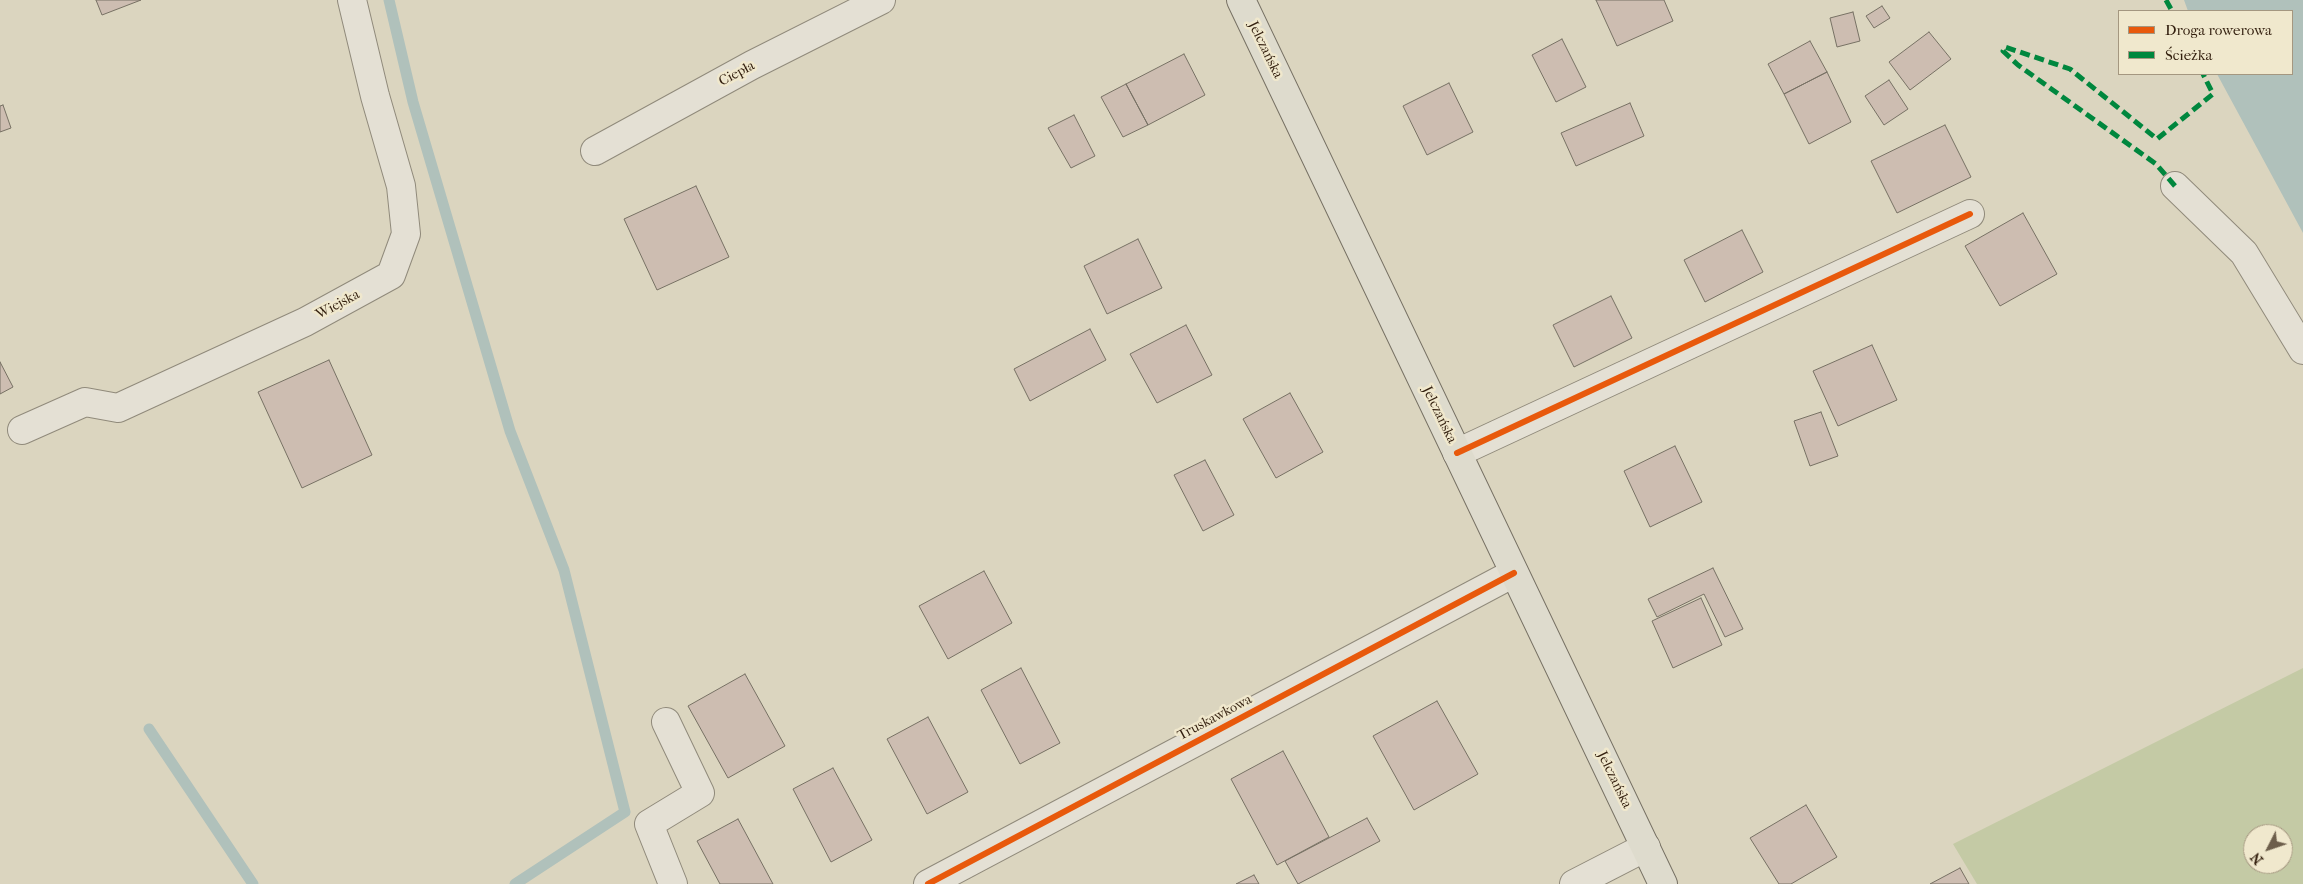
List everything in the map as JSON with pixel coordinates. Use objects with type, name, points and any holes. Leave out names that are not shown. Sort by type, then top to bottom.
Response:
[{"type":"main road","name":"Jelczańska","points":[[1241,0],[1663,884]]},
{"type":"street","name":"Wiejska","points":[[22,430],[85,402],[118,408],[305,322],[391,275],[406,234],[401,186],[375,96],[352,0]]},
{"type":"street","name":"Ciepła","points":[[595,151],[752,65],[881,0]]},
{"type":"street","points":[[2175,186],[2244,253],[2303,350]]},
{"type":"street","points":[[1457,453],[1970,214]]},
{"type":"street","name":"Truskawkowa","points":[[928,884],[1514,573]]},
{"type":"street","points":[[666,722],[700,793],[649,824],[673,884]]},
{"type":"street","points":[[1574,884],[1646,847]]},
{"type":"green space","points":[[2303,668],[2303,884],[1977,884],[1953,844]]},
{"type":"shaded area","points":[[2184,0],[2303,0],[2303,233],[2218,75],[2293,75],[2293,10],[2188,10]]},
{"type":"building","points":[[96,0],[141,0],[102,15]]},
{"type":"building","points":[[1596,0],[1664,0],[1673,21],[1617,46]]},
{"type":"building","points":[[1882,6],[1890,18],[1874,28],[1866,16]]},
{"type":"building","points":[[1853,12],[1860,41],[1837,47],[1830,18]]},
{"type":"building","points":[[1929,32],[1951,59],[1910,90],[1889,62]]},
{"type":"building","points":[[1562,39],[1586,87],[1556,102],[1532,55]]},
{"type":"building","points":[[1810,41],[1827,72],[1784,94],[1768,64]]},
{"type":"building","points":[[1184,54],[1205,95],[1148,125],[1126,84]]},
{"type":"building","points":[[1827,72],[1851,122],[1809,144],[1784,94]]},
{"type":"building","points":[[1889,80],[1908,109],[1884,125],[1865,96]]},
{"type":"building","points":[[1449,83],[1473,132],[1427,155],[1403,106]]},
{"type":"building","points":[[1126,84],[1148,125],[1123,137],[1101,97]]},
{"type":"building","points":[[1630,103],[1644,136],[1576,166],[1561,133]]},
{"type":"building","points":[[3,105],[11,128],[0,132],[0,106]]},
{"type":"building","points":[[1074,115],[1095,156],[1071,168],[1048,128]]},
{"type":"building","points":[[1945,125],[1971,177],[1897,213],[1871,161]]},
{"type":"building","points":[[696,186],[729,257],[657,290],[624,219]]},
{"type":"building","points":[[2023,213],[2057,274],[2000,306],[1965,246]]},
{"type":"building","points":[[1742,230],[1763,272],[1705,302],[1684,260]]},
{"type":"building","points":[[1138,239],[1162,288],[1107,314],[1084,266]]},
{"type":"building","points":[[1611,296],[1632,338],[1574,367],[1553,325]]},
{"type":"building","points":[[1186,325],[1212,375],[1157,403],[1130,354]]},
{"type":"building","points":[[1090,329],[1106,360],[1030,401],[1014,369]]},
{"type":"building","points":[[1872,345],[1897,400],[1838,426],[1813,371]]},
{"type":"building","points":[[329,360],[372,455],[302,488],[258,392]]},
{"type":"building","points":[[0,362],[13,387],[0,394]]},
{"type":"building","points":[[1290,393],[1323,452],[1276,478],[1243,419]]},
{"type":"building","points":[[1821,412],[1838,456],[1810,466],[1794,421]]},
{"type":"building","points":[[1675,446],[1702,502],[1650,527],[1624,471]]},
{"type":"building","points":[[1205,460],[1234,515],[1203,531],[1174,475]]},
{"type":"building","points":[[1713,568],[1743,629],[1725,637],[1704,594],[1657,617],[1648,599]]},
{"type":"building","points":[[984,571],[1012,623],[948,659],[919,606]]},
{"type":"building","points":[[1701,598],[1722,645],[1673,668],[1652,621]]},
{"type":"building","points":[[1021,668],[1060,743],[1020,764],[981,690]]},
{"type":"building","points":[[745,674],[785,746],[728,778],[688,706]]},
{"type":"building","points":[[1437,701],[1478,774],[1414,810],[1373,736]]},
{"type":"building","points":[[928,717],[968,792],[927,814],[887,739]]},
{"type":"building","points":[[1283,751],[1329,837],[1277,865],[1231,779]]},
{"type":"building","points":[[833,768],[872,840],[831,862],[793,789]]},
{"type":"building","points":[[1806,805],[1837,857],[1791,884],[1779,884],[1750,838]]},
{"type":"building","points":[[1367,818],[1380,841],[1298,884],[1285,861]]},
{"type":"building","points":[[738,819],[773,884],[720,884],[697,841]]},
{"type":"building","points":[[1960,868],[1969,884],[1930,884]]},
{"type":"building","points":[[1254,875],[1259,884],[1236,884]]},
{"type":"waterway","points":[[389,0],[413,102],[510,431],[564,570],[625,812],[515,884]]},
{"type":"waterway","points":[[149,729],[253,884]]},
{"type":"marked path","points":[[2166,0],[2171,10]]},
{"type":"marked path","points":[[2175,186],[2156,164],[2018,65],[2003,51],[2005,47],[2070,69],[2157,139],[2213,94],[2204,75]]},
{"type":"cycle path","points":[[1457,453],[1970,214]]},
{"type":"cycle path","points":[[928,884],[1514,573]]}]
